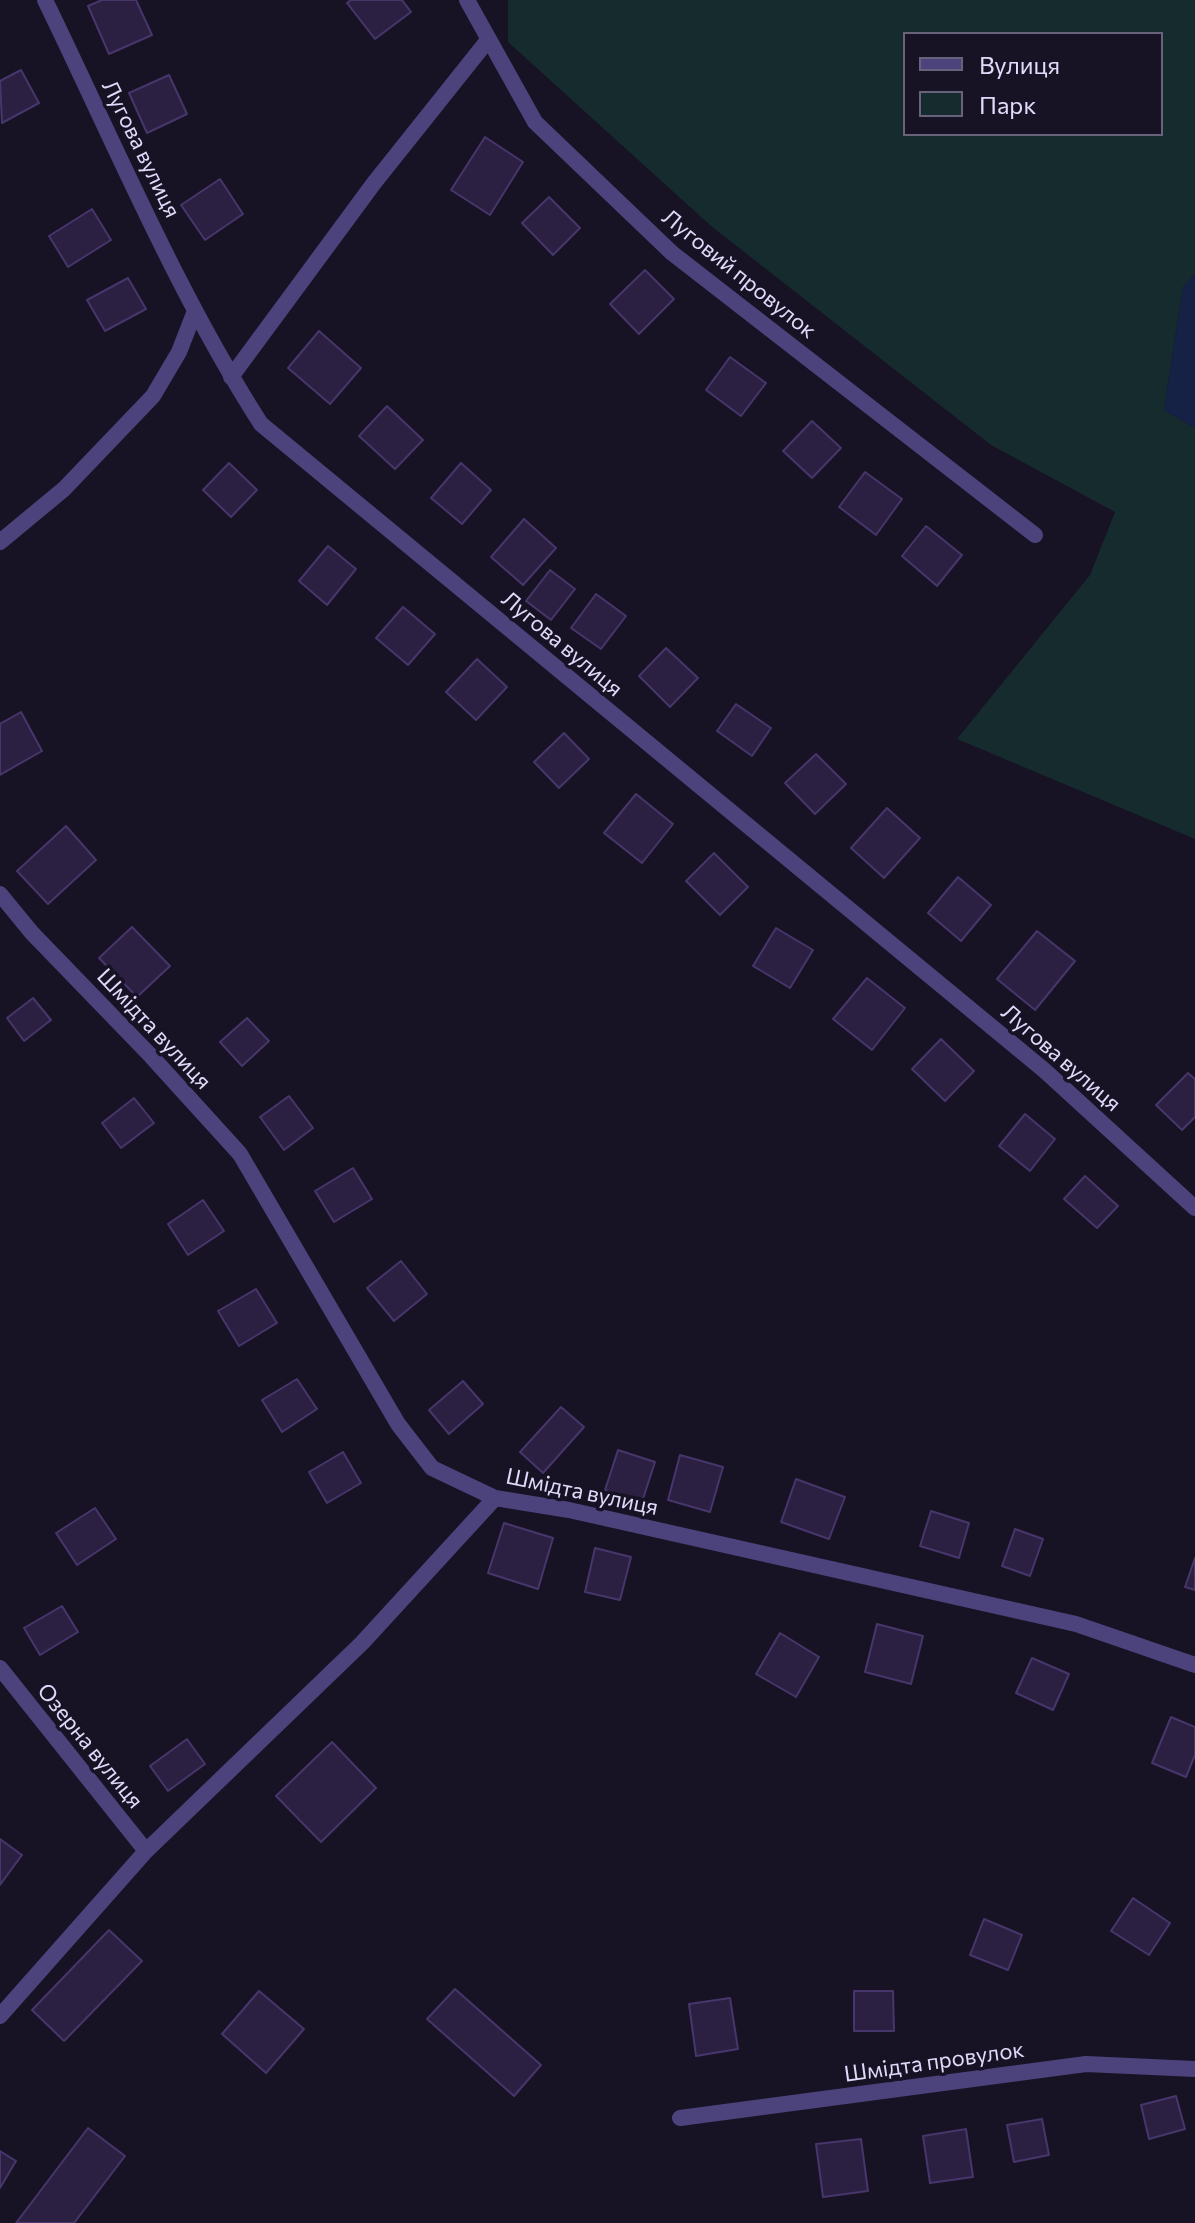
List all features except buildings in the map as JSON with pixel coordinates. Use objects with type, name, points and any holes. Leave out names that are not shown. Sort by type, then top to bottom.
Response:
[{"type":"street","name":"Лугова вулиця","points":[[45,0],[195,311],[261,424],[1044,1070],[1195,1208]]},
{"type":"street","name":"Луговий провулок","points":[[467,0],[535,122],[672,253],[1035,535]]},
{"type":"street","points":[[231,377],[374,183],[488,40]]},
{"type":"street","points":[[0,542],[64,489],[153,396],[179,352],[195,311]]},
{"type":"street","name":"Шмідта вулиця","points":[[0,894],[32,933],[240,1154],[398,1424],[432,1468],[495,1498],[569,1510],[1076,1624],[1195,1665]]},
{"type":"street","points":[[0,2016],[146,1851],[362,1643],[495,1498]]},
{"type":"street","name":"Озерна вулиця","points":[[0,1668],[146,1851]]},
{"type":"street","name":"Шмідта провулок","points":[[680,2118],[1086,2064],[1195,2069]]},
{"type":"green space","points":[[508,0],[1195,0],[1195,274],[1183,287],[1164,410],[1195,428],[1195,839],[957,739],[1090,575],[1115,512],[991,445],[711,226],[508,42]]},
{"type":"water","points":[[1195,274],[1195,428],[1164,410],[1183,287]]}]
